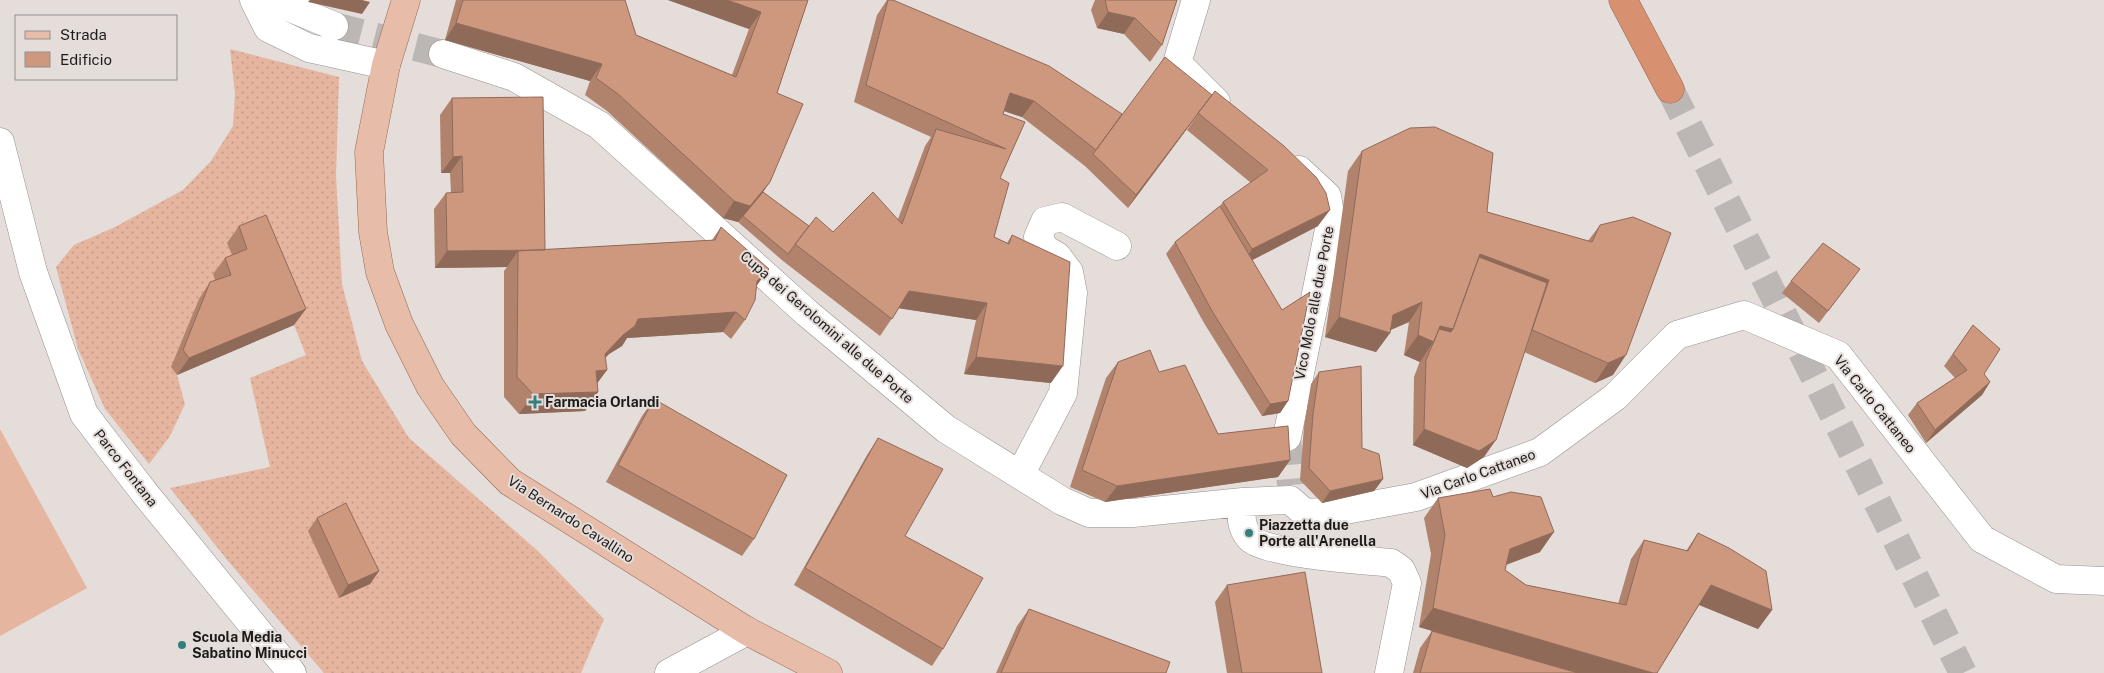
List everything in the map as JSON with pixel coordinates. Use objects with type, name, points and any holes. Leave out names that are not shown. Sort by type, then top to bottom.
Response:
[{"type":"highway","points":[[1623,0],[1670,89]]},
{"type":"highway","points":[[1639,0],[1650,50]]},
{"type":"main road","name":"Via Bernardo Cavallino","points":[[406,0],[386,65],[369,152],[372,232],[380,272],[396,315],[430,386],[463,434],[510,482],[747,631],[828,673]]},
{"type":"street","points":[[254,0],[268,28],[309,48],[386,65]]},
{"type":"street","points":[[272,0],[334,26]]},
{"type":"street","points":[[1196,0],[1176,63],[1209,97],[1238,120]]},
{"type":"street","name":"Cupa dei Gerolomini alle due Porte","points":[[443,54],[514,77],[599,125],[807,313],[946,429],[1062,501],[1089,513],[1133,513],[1243,502]]},
{"type":"street","name":"Parco Fontana","points":[[0,142],[11,232],[33,272],[84,414],[143,491],[292,673]]},
{"type":"street","name":"Vico Molo alle due Porte","points":[[1282,156],[1327,196],[1331,220],[1287,437]]},
{"type":"street","points":[[1020,475],[1063,394],[1073,294],[1069,272],[1057,256],[1046,249],[1038,237],[1045,221],[1062,217],[1117,246]]},
{"type":"street","name":"Via Carlo Cattaneo","points":[[1243,502],[1290,493],[1305,513],[1359,508],[1416,497],[1540,452],[1616,397],[1677,335],[1744,315],[1838,355],[1982,539],[2056,579],[2104,581]]},
{"type":"street","points":[[1243,502],[1241,522],[1250,539],[1264,546],[1391,563],[1402,570],[1407,583],[1389,673]]},
{"type":"street","points":[[669,673],[747,631]]},
{"type":"shaded area","points":[[230,49],[339,77],[336,176],[342,284],[362,361],[409,438],[538,551],[604,619],[581,673],[324,673],[228,561],[170,488],[270,467],[250,378],[306,355],[294,325],[236,266],[172,367],[177,375],[185,404],[170,436],[149,464],[105,409],[78,349],[56,267],[74,245],[115,227],[183,190],[211,161],[233,126],[235,94]]},
{"type":"shaded area","points":[[0,429],[87,588],[0,636]]},
{"type":"building","points":[[463,0],[625,0],[636,35],[736,77],[761,12],[727,0],[808,0],[777,93],[803,104],[770,182],[750,206],[734,201],[618,94],[596,78],[602,64],[456,23]]},
{"type":"building","points":[[888,0],[893,0],[1049,66],[1122,114],[1096,150],[1034,101],[1010,93],[1003,114],[1025,122],[1000,178],[1009,183],[994,237],[1009,244],[1012,235],[1070,262],[1063,366],[976,357],[987,303],[909,291],[892,319],[795,244],[816,217],[833,232],[873,192],[902,224],[936,129],[1006,149],[866,85]]},
{"type":"building","points":[[1105,0],[1177,0],[1162,45],[1135,18],[1108,12]]},
{"type":"building","points":[[1165,57],[1212,95],[1136,195],[1093,154]]},
{"type":"building","points":[[1215,91],[1284,146],[1316,177],[1326,193],[1330,210],[1252,249],[1223,202],[1268,170],[1198,113]]},
{"type":"building","points":[[543,97],[545,250],[447,251],[446,193],[463,192],[462,156],[453,157],[452,98]]},
{"type":"building","points":[[1435,127],[1493,153],[1487,212],[1592,242],[1600,225],[1633,217],[1671,233],[1626,355],[1608,363],[1532,330],[1549,280],[1480,254],[1453,329],[1440,326],[1434,342],[1418,335],[1422,302],[1393,315],[1390,333],[1339,317],[1362,151],[1410,128]]},
{"type":"building","points":[[763,192],[809,226],[788,254],[743,216]]},
{"type":"building","points":[[1220,206],[1282,310],[1310,292],[1288,401],[1270,404],[1212,311],[1175,242]]},
{"type":"building","points":[[266,215],[306,309],[189,358],[183,350],[210,282],[231,275],[225,258],[247,249],[239,226]]},
{"type":"building","points":[[721,227],[769,269],[757,281],[755,300],[745,320],[736,312],[638,319],[635,326],[623,335],[605,354],[607,370],[596,371],[598,392],[533,394],[517,377],[518,251],[715,240]]},
{"type":"building","points":[[1823,243],[1860,269],[1828,311],[1791,281]]},
{"type":"building","points":[[1479,257],[1547,283],[1496,440],[1479,451],[1424,429],[1426,360],[1439,329],[1451,332],[1453,329]]},
{"type":"building","points":[[1973,325],[2000,349],[1984,374],[1990,382],[1935,430],[1917,403],[1967,370],[1953,354]]},
{"type":"building","points":[[1150,350],[1159,372],[1185,365],[1218,434],[1288,426],[1290,460],[1117,486],[1082,470],[1118,362]]},
{"type":"building","points":[[1361,366],[1362,448],[1379,454],[1383,479],[1330,491],[1309,468],[1313,414],[1319,372]]},
{"type":"building","points":[[654,399],[787,475],[754,539],[618,465]]},
{"type":"building","points":[[878,438],[943,469],[905,536],[983,578],[943,649],[805,568]]},
{"type":"building","points":[[1490,489],[1493,497],[1511,492],[1541,497],[1554,532],[1510,549],[1505,570],[1526,585],[1626,605],[1644,540],[1688,551],[1698,533],[1729,548],[1766,571],[1772,610],[1711,585],[1657,673],[1653,673],[1433,608],[1445,535],[1438,498]]},
{"type":"building","points":[[346,503],[379,571],[348,585],[317,518]]},
{"type":"building","points":[[1305,572],[1322,673],[1242,673],[1227,585]]},
{"type":"building","points":[[1029,609],[1170,662],[1166,673],[1001,673]]},
{"type":"building","points":[[1432,631],[1578,673],[1420,673]]},
{"type":"tunnel","points":[[334,26],[443,54]]},
{"type":"tunnel","points":[[1670,89],[1963,673]]},
{"type":"tunnel","points":[[1287,437],[1291,485]]},
{"type":"place","name":"Farmacia Orlandi","points":[[535,402]]},
{"type":"place","name":"Piazzetta due Porte all'Arenella","points":[[1249,533]]},
{"type":"place","name":"Scuola Media Sabatino Minucci","points":[[182,645]]}]
